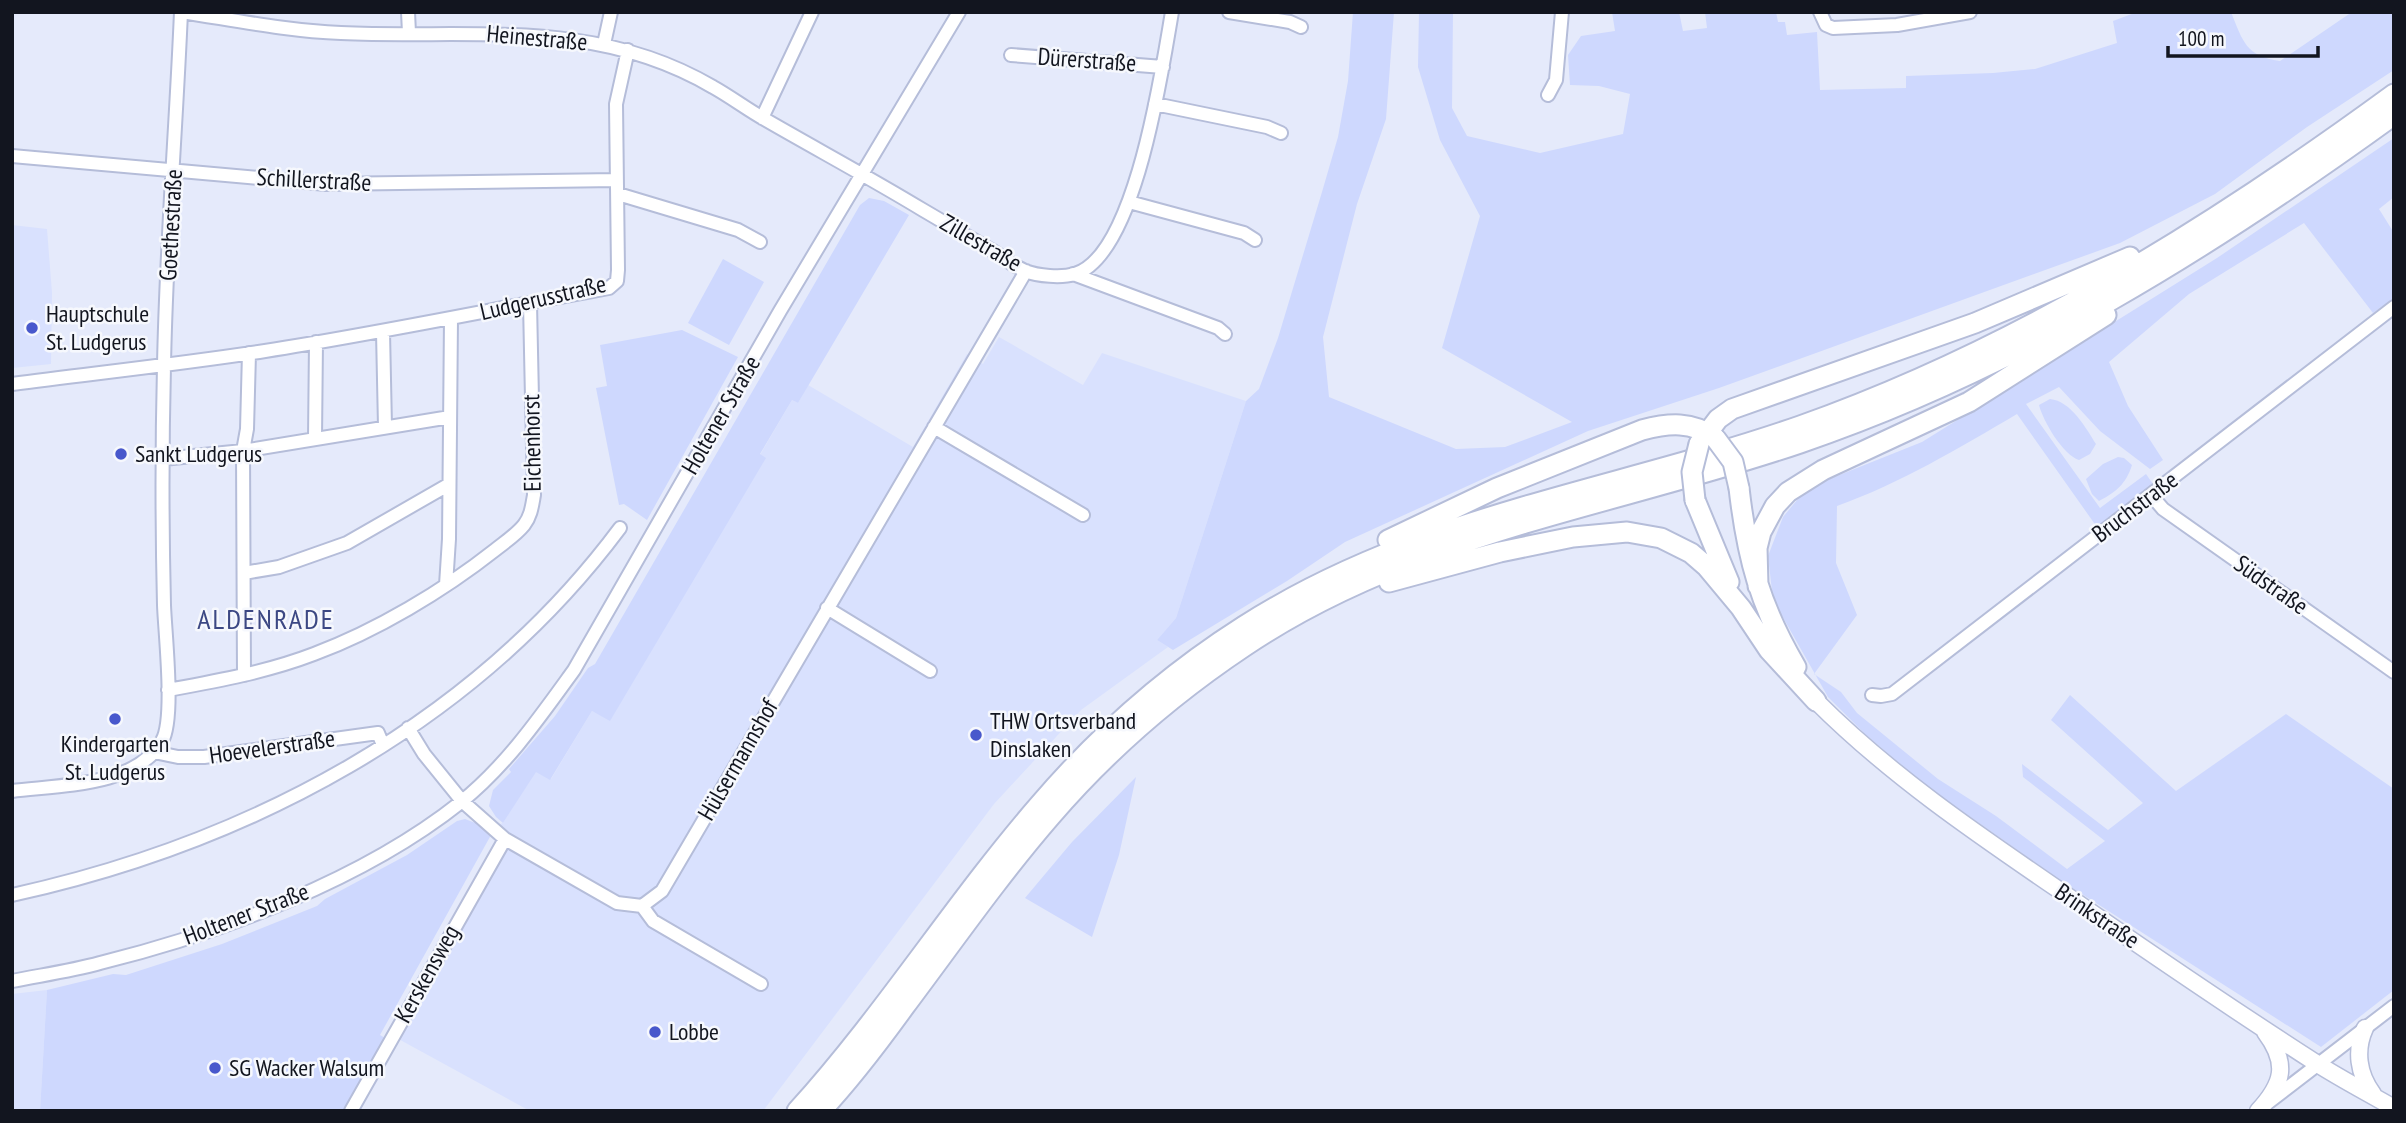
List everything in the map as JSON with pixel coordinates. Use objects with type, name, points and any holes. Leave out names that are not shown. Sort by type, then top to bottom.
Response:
[{"type":"highway","points":[[1317,584],[1396,549],[1484,517],[1750,442],[1859,404],[1985,348],[2117,277],[2183,237],[2304,159],[2394,94]]},
{"type":"highway","points":[[821,1111],[856,1056],[1052,815],[1099,764],[1197,678],[1280,623],[1335,593],[1435,551],[1501,529],[1754,458],[1876,415],[1992,363],[2176,261],[2290,188],[2394,115]]},
{"type":"highway","points":[[1741,608],[1711,544],[1695,500],[1692,472],[1718,419],[1751,401],[1975,323],[2183,237]]},
{"type":"highway","points":[[1758,586],[1757,548],[1761,532],[1775,506],[1788,492],[1823,470],[1935,419],[2002,383],[2126,303],[2176,261]]},
{"type":"highway","points":[[882,1024],[999,853],[1039,804],[1088,751],[1136,706],[1186,666],[1241,628],[1317,584],[1371,548],[1497,488],[1568,458],[1661,425],[1679,423],[1707,438],[1733,462],[1747,548],[1758,586],[1782,643],[1816,701]]},
{"type":"highway","points":[[1280,623],[1409,575],[1500,552],[1606,532],[1644,533],[1677,544],[1706,566],[1741,608],[1769,650],[1816,701]]},
{"type":"highway","points":[[797,1111],[856,1056]]},
{"type":"main road","name":"Brinkstraße","points":[[1816,701],[1887,767],[1956,819],[2317,1064],[2394,1108]]},
{"type":"main road","points":[[2256,1023],[2273,1044],[2280,1073],[2279,1084],[2273,1095],[2258,1111]]},
{"type":"main road","points":[[2365,1028],[2359,1041],[2358,1053],[2364,1078],[2374,1096]]},
{"type":"street","name":"Heinestraße","points":[[181,12],[340,33],[537,36],[604,44],[674,67],[712,86],[762,118],[862,174]]},
{"type":"street","name":"Goethestraße","points":[[168,690],[162,517],[164,365],[181,12]]},
{"type":"street","points":[[408,12],[409,33]]},
{"type":"street","points":[[604,44],[611,12]]},
{"type":"street","points":[[762,118],[812,12]]},
{"type":"street","name":"Holtener Straße","points":[[12,981],[100,963],[233,922],[314,889],[397,846],[462,801],[494,771],[535,724],[574,670],[780,311],[959,12]]},
{"type":"street","points":[[1073,274],[1094,262],[1129,202],[1143,160],[1172,12]]},
{"type":"street","points":[[1229,12],[1290,22],[1301,27]]},
{"type":"street","points":[[1548,95],[1556,80],[1562,12]]},
{"type":"street","points":[[1820,12],[1826,25],[1833,28],[1897,25],[1970,12]]},
{"type":"street","name":"Ludgerusstraße","points":[[12,384],[164,365],[383,332],[609,288],[617,281],[616,104],[628,50]]},
{"type":"street","name":"Dürerstraße","points":[[1011,55],[1163,66]]},
{"type":"street","points":[[1155,104],[1267,127],[1281,133]]},
{"type":"street","name":"Schillerstraße","points":[[12,156],[326,184],[617,180]]},
{"type":"street","name":"Zillestraße","points":[[862,174],[1026,271],[1054,275],[1073,274],[1218,328],[1225,334]]},
{"type":"street","points":[[618,194],[738,230],[760,242]]},
{"type":"street","points":[[1129,202],[1244,233],[1255,240]]},
{"type":"street","name":"Hülsermannshof","points":[[642,905],[662,891],[1026,271]]},
{"type":"street","name":"Eichenhorst","points":[[168,690],[244,675],[314,654],[364,631],[446,585],[524,525],[531,511],[534,495],[530,303]]},
{"type":"street","name":"Bruchstraße","points":[[1872,695],[1892,694],[2394,307]]},
{"type":"street","points":[[446,585],[449,540],[451,319]]},
{"type":"street","points":[[383,332],[385,427]]},
{"type":"street","points":[[315,438],[316,342]]},
{"type":"street","points":[[244,675],[243,451],[247,429],[249,353]]},
{"type":"street","points":[[163,459],[243,451],[450,417]]},
{"type":"street","points":[[934,427],[1083,515]]},
{"type":"street","points":[[244,573],[279,567],[347,542],[448,485]]},
{"type":"street","name":"Südstraße","points":[[2151,495],[2163,509],[2394,672]]},
{"type":"street","points":[[12,895],[115,870],[225,830],[340,773],[408,728],[467,684],[551,608],[597,558],[620,527]]},
{"type":"street","points":[[827,608],[930,671]]},
{"type":"street","points":[[12,791],[121,775],[145,762],[166,731],[168,690]]},
{"type":"street","points":[[408,728],[424,754],[462,801],[505,839],[617,903],[642,905],[653,920],[761,984]]},
{"type":"street","name":"Hoevelerstraße","points":[[154,752],[178,757],[204,757],[378,733],[383,745]]},
{"type":"street","name":"Kerskensweg","points":[[351,1111],[505,839]]},
{"type":"street","points":[[2258,1111],[2394,1006]]},
{"type":"shaded area","points":[[1353,12],[1394,12],[1386,119],[1357,204],[1323,337],[1329,397],[1456,449],[1505,447],[1572,422],[1442,348],[1480,216],[1440,140],[1418,67],[1419,12],[1453,12],[1452,108],[1467,136],[1540,153],[1623,134],[1630,94],[1599,86],[1570,85],[1568,55],[1581,36],[1615,31],[1612,12],[1679,12],[1683,31],[1707,28],[1705,12],[1776,12],[1778,22],[1785,22],[1787,35],[1817,32],[1820,90],[1906,88],[1906,76],[2035,69],[2117,43],[2113,21],[2137,12],[2231,12],[2247,46],[2260,55],[2280,61],[2352,12],[2394,12],[2394,70],[2307,127],[2215,194],[2120,243],[1719,388],[1588,431],[1345,542],[1287,581],[1173,650],[1157,640],[1176,618],[1246,401],[1259,389],[1278,338],[1338,137],[1348,81]]},
{"type":"shaded area","points":[[2394,138],[2394,197],[2379,209],[2394,233],[2394,298],[2373,313],[2304,223],[2189,294],[2109,362],[2128,406],[2163,460],[2150,469],[2100,431],[2059,387],[2026,404],[2100,508],[2146,474],[2155,487],[2099,530],[2017,414],[1907,476],[1837,506],[1836,563],[1857,615],[1815,673],[1773,600],[1768,556],[1783,517],[1807,488],[1922,442],[2217,258]]},
{"type":"shaded area","points":[[869,198],[884,201],[909,215],[798,403],[792,400],[760,454],[766,458],[610,721],[592,711],[550,780],[536,772],[503,823],[489,806],[493,790],[511,772],[509,769],[555,716],[588,668],[595,664],[860,205]]},
{"type":"shaded area","name":"Hauptschule St. Ludgerus","points":[[12,225],[47,229],[52,293],[51,364],[12,368]]},
{"type":"shaded area","points":[[723,259],[764,282],[729,345],[688,323]]},
{"type":"shaded area","points":[[682,330],[738,357],[647,520],[624,504],[619,505],[596,388],[607,386],[600,345]]},
{"type":"shaded area","points":[[999,337],[1083,385],[1102,353],[1246,401],[1176,618],[1157,640],[1168,647],[1081,710],[994,804],[763,1111],[530,1111],[393,1036],[498,841],[495,826],[503,823],[536,771],[551,779],[592,711],[610,720],[765,458],[760,455],[792,400],[798,403],[808,385],[913,447],[967,354],[983,364]]},
{"type":"shaded area","points":[[2050,399],[2065,405],[2083,423],[2096,444],[2090,454],[2079,460],[2067,452],[2054,437],[2039,405]]},
{"type":"shaded area","points":[[2118,457],[2124,458],[2132,465],[2130,472],[2120,487],[2099,501],[2092,494],[2086,479],[2103,464]]},
{"type":"shaded area","points":[[1816,675],[1841,692],[1857,713],[1938,779],[1996,816],[2067,869],[2105,841],[2023,777],[2022,764],[2108,830],[2143,803],[2051,720],[2070,695],[2176,791],[2286,714],[2394,789],[2394,990],[2321,1047],[2060,880],[1925,785],[1865,734],[1828,697]]},
{"type":"shaded area","points":[[1136,777],[1119,855],[1092,937],[1025,898],[1072,842]]},
{"type":"shaded area","points":[[465,819],[478,824],[491,835],[380,1035],[385,1038],[344,1111],[40,1111],[47,990],[113,974],[126,975],[222,944],[317,906],[325,899],[407,855],[457,821]]},
{"type":"shaded area","points":[[47,990],[40,1111],[12,1111],[12,994]]},
{"type":"place","name":"Hauptschule St. Ludgerus","points":[[32,328]]},
{"type":"place","name":"Sankt Ludgerus","points":[[121,454]]},
{"type":"place","name":"Kindergarten St. Ludgerus","points":[[115,719]]},
{"type":"place","name":"THW Ortsverband Dinslaken","points":[[976,735]]},
{"type":"place","name":"Lobbe","points":[[655,1032]]},
{"type":"place","name":"SG Wacker Walsum","points":[[215,1068]]},
{"type":"district","name":"ALDENRADE","points":[[266,619]]}]
